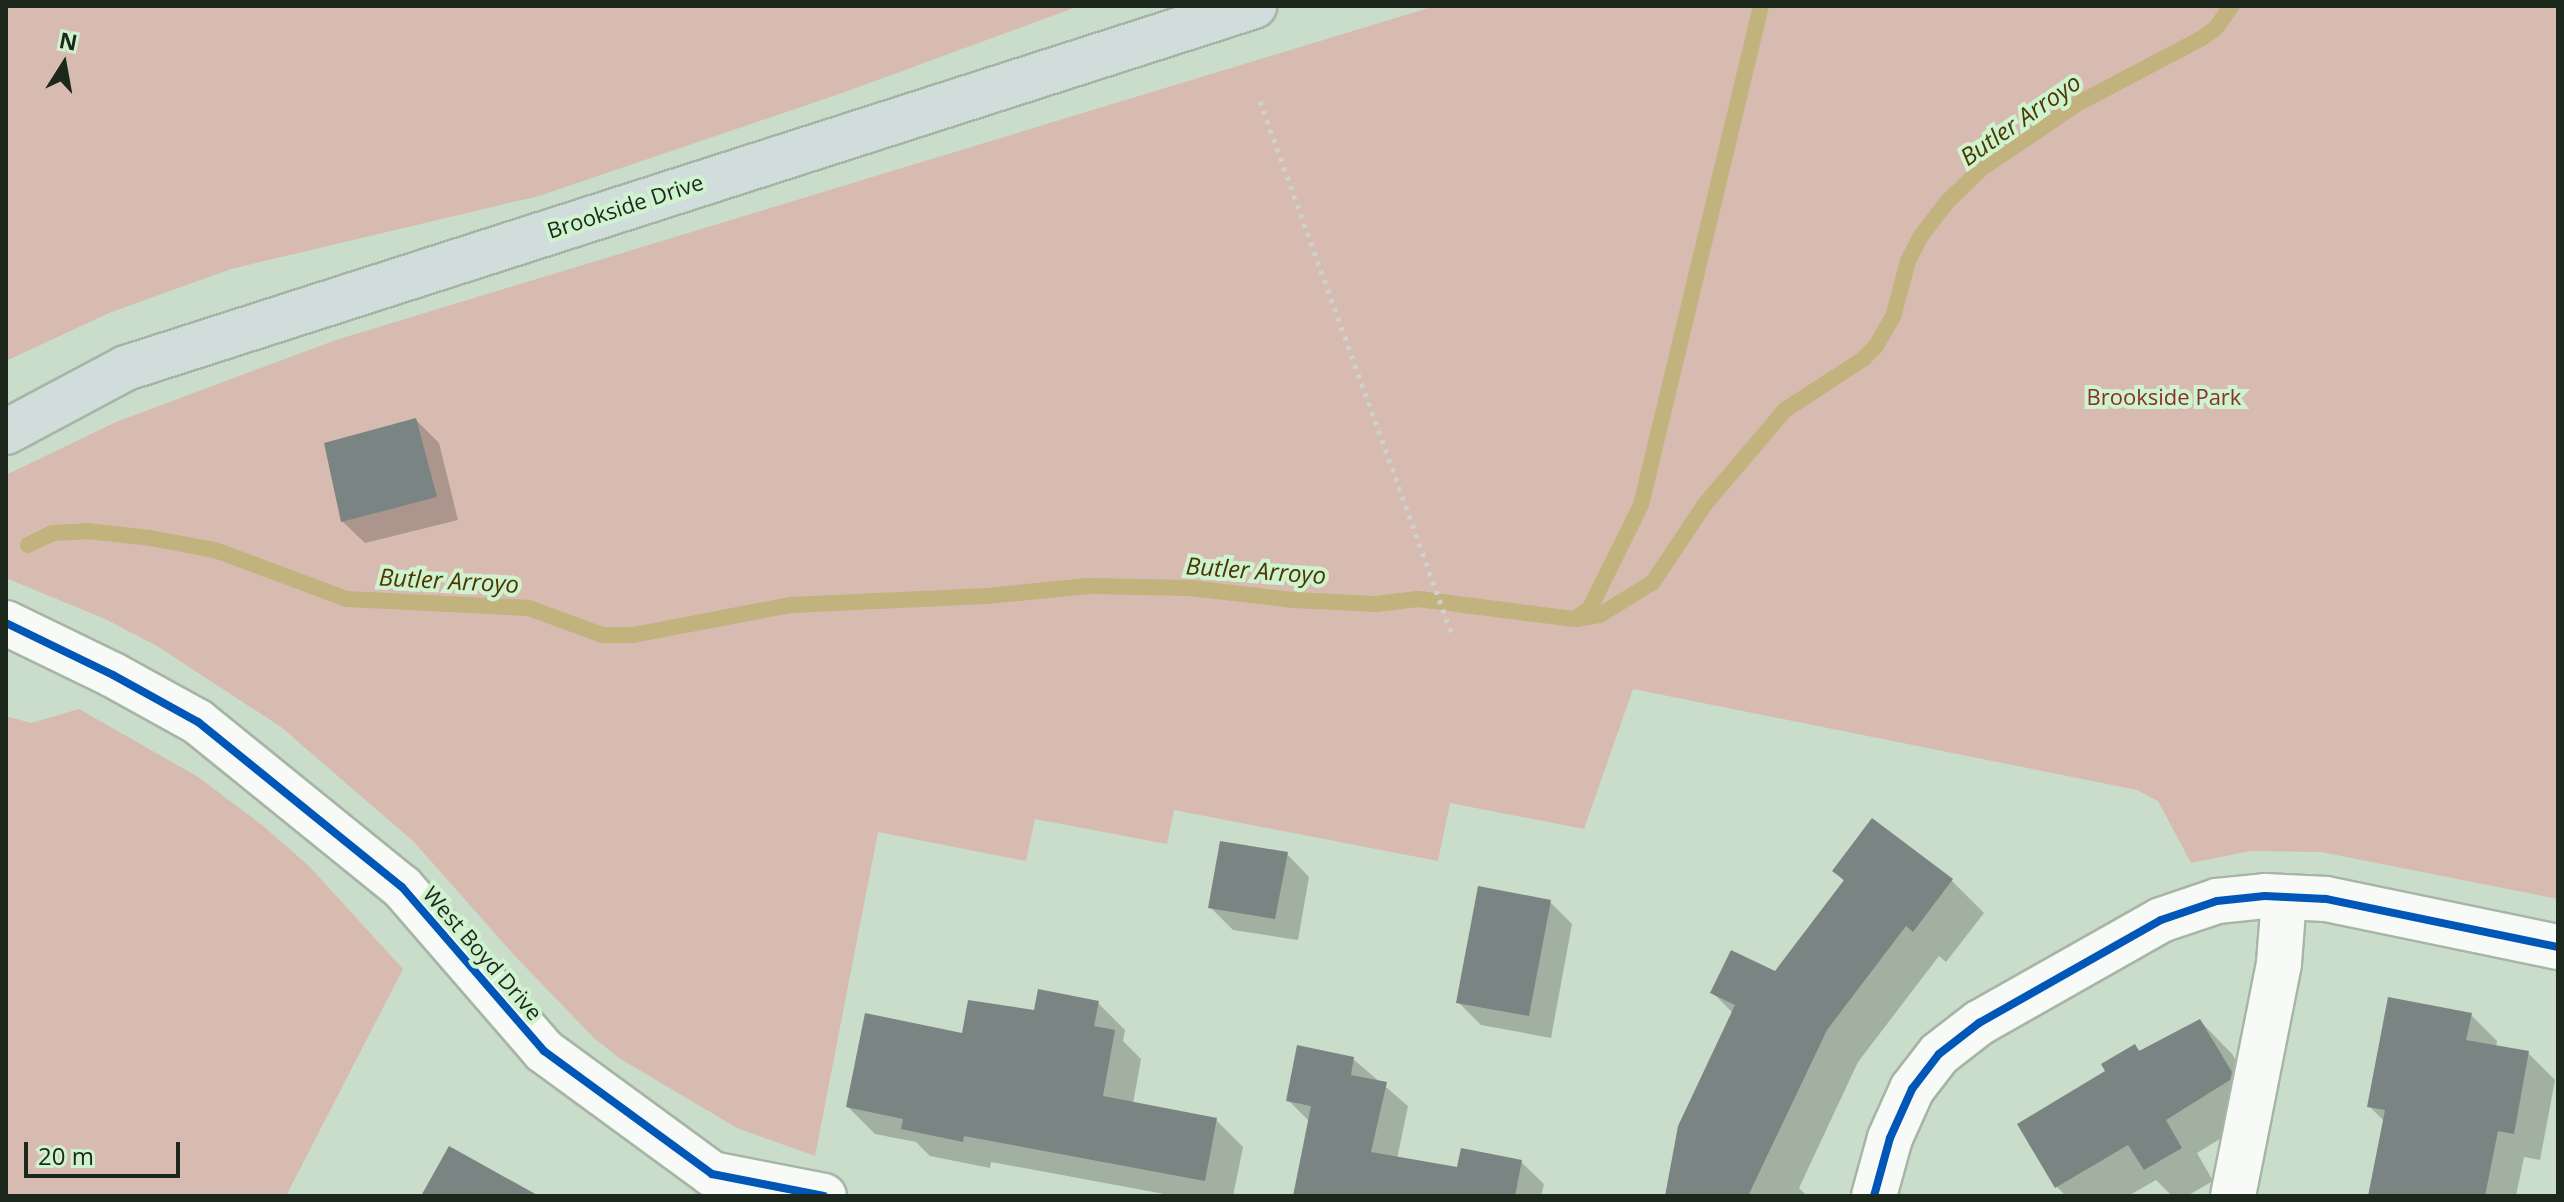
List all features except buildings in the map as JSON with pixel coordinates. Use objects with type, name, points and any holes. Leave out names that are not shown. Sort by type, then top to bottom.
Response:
[{"type":"main road","name":"Brookside Drive","points":[[6,432],[126,368],[197,343],[1254,6]]},
{"type":"street","name":"West Boyd Drive","points":[[6,623],[113,675],[198,722],[402,887],[544,1051],[702,1185],[824,1196]]},
{"type":"street","points":[[2233,1196],[2277,974],[2284,898]]},
{"type":"street","points":[[1874,1196],[1890,1138],[1912,1089],[1939,1054],[1979,1023],[2161,920],[2217,901],[2326,899],[2558,947]]},
{"type":"path","points":[[1260,101],[1452,635]]},
{"type":"green space","points":[[6,6],[1079,6],[845,92],[539,196],[231,269],[109,313],[6,361]]},
{"type":"green space","name":"Brookside Park","points":[[1435,6],[2558,6],[2558,899],[2321,852],[2251,851],[2191,863],[2158,801],[2137,790],[1633,689],[1584,829],[1450,803],[1438,861],[1174,810],[1167,844],[1035,819],[1026,861],[878,832],[815,1156],[737,1128],[619,1058],[594,1038],[514,955],[414,842],[281,727],[157,646],[105,619],[6,578],[6,475],[116,422],[336,340]]},
{"type":"green space","points":[[79,709],[198,777],[262,825],[308,865],[403,969],[286,1196],[6,1196],[6,716],[31,723]]},
{"type":"waterway","points":[[1575,619],[1590,608],[1641,505],[1761,6]]},
{"type":"waterway","name":"Butler Arroyo","points":[[28,545],[53,533],[87,531],[150,538],[215,550],[347,599],[529,608],[602,635],[633,635],[791,605],[987,596],[1089,586],[1190,588],[1293,600],[1376,604],[1418,599],[1575,619],[1600,615],[1653,582],[1705,504],[1785,410],[1863,359],[1876,346],[1893,317],[1908,261],[1921,236],[1947,202],[1981,169],[2077,104],[2202,38],[2215,29],[2232,6]]},
{"type":"cycle path","points":[[6,623],[113,675],[198,722],[402,887],[544,1051],[712,1174],[824,1196]]},
{"type":"cycle path","points":[[1874,1196],[1890,1138],[1912,1089],[1939,1054],[1979,1023],[2161,920],[2217,901],[2265,896],[2326,899],[2558,947]]}]
